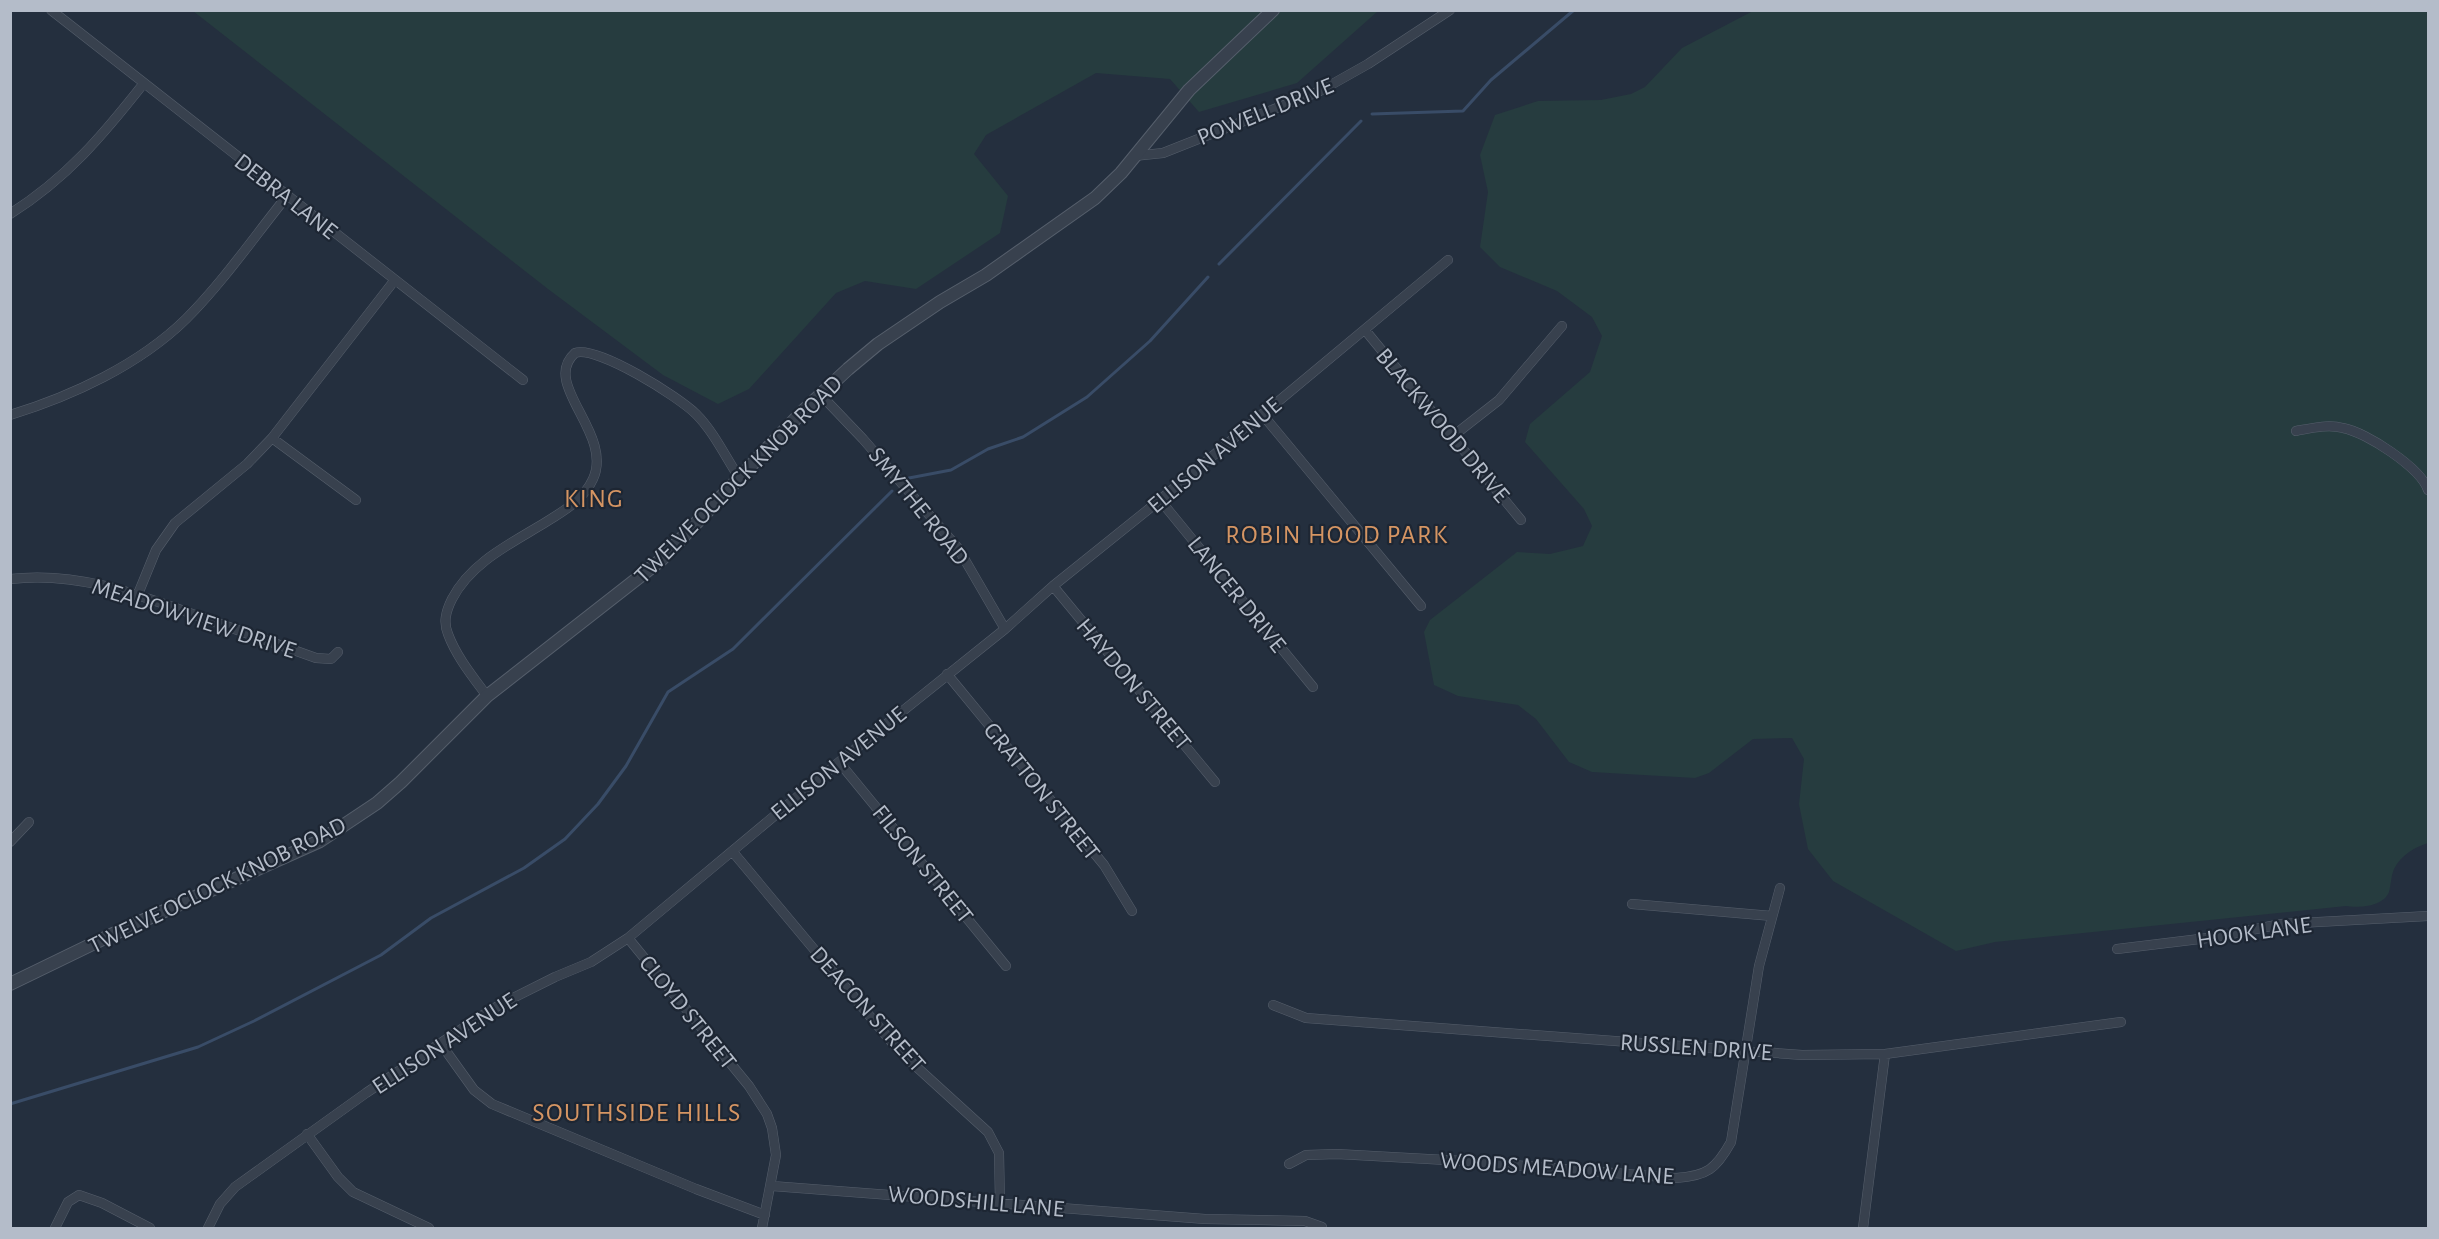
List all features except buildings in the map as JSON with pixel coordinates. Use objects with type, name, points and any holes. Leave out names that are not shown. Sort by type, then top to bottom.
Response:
[{"type":"street","name":"DEBRA LANE","points":[[51,10],[523,380]]},
{"type":"street","name":"TWELVE OCLOCK KNOB ROAD","points":[[10,984],[122,930],[320,841],[352,821],[401,783],[487,696],[643,576],[740,479],[820,394],[878,344],[940,302],[986,275],[1095,198],[1112,182],[1189,90],[1273,10]]},
{"type":"street","name":"POWELL DRIVE","points":[[1134,156],[1163,153],[1310,96],[1368,64],[1450,10]]},
{"type":"street","points":[[10,213],[53,184],[79,161],[144,83]]},
{"type":"street","points":[[10,415],[79,388],[112,371],[164,338],[199,306],[287,196]]},
{"type":"street","name":"ELLISON AVENUE","points":[[208,1228],[220,1204],[235,1186],[307,1134],[501,1004],[591,962],[628,938],[839,762],[1005,629],[1053,586],[1448,260]]},
{"type":"street","points":[[138,594],[156,550],[175,523],[247,464],[272,438],[394,281]]},
{"type":"street","points":[[1454,436],[1499,400],[1562,326]]},
{"type":"street","name":"BLACKWOOD DRIVE","points":[[1365,330],[1521,520]]},
{"type":"street","points":[[487,696],[448,636],[445,617],[447,608],[465,580],[479,565],[577,501],[593,479],[597,458],[595,443],[565,381],[566,364],[575,353],[585,351],[616,362],[687,406],[705,426],[740,479]]},
{"type":"street","name":"SMYTHE ROAD","points":[[820,394],[863,439],[958,548],[1005,629]]},
{"type":"street","points":[[1262,414],[1421,606]]},
{"type":"street","points":[[2296,431],[2324,427],[2347,428],[2408,464],[2419,474],[2428,490]]},
{"type":"street","points":[[272,438],[356,500]]},
{"type":"street","name":"LANCER DRIVE","points":[[1160,500],[1313,687]]},
{"type":"street","name":"MEADOWVIEW DRIVE","points":[[10,579],[47,577],[74,579],[138,594],[316,658],[331,659],[338,652]]},
{"type":"street","name":"HAYDON STREET","points":[[1053,586],[1215,782]]},
{"type":"street","name":"GRATTON STREET","points":[[947,674],[1104,865],[1132,911]]},
{"type":"street","name":"FILSON STREET","points":[[839,762],[1006,966]]},
{"type":"street","points":[[10,842],[29,822]]},
{"type":"street","name":"DEACON STREET","points":[[732,851],[898,1051],[988,1132],[999,1153],[1000,1203]]},
{"type":"street","name":"WOODS MEADOW LANE","points":[[1289,1164],[1306,1155],[1337,1154],[1464,1161],[1676,1178],[1705,1174],[1714,1167],[1731,1142],[1759,966],[1780,888]]},
{"type":"street","points":[[1632,904],[1772,916]]},
{"type":"street","name":"HOOK LANE","points":[[2117,949],[2216,937],[2281,924],[2428,916]]},
{"type":"street","name":"CLOYD STREET","points":[[628,938],[758,1098],[767,1114],[775,1140],[776,1168],[762,1228]]},
{"type":"street","name":"RUSSLEN DRIVE","points":[[1273,1005],[1306,1018],[1802,1055],[1885,1054],[2121,1022]]},
{"type":"street","points":[[441,1044],[474,1090],[492,1104],[696,1189],[765,1215]]},
{"type":"street","points":[[1863,1228],[1885,1054]]},
{"type":"street","points":[[307,1134],[338,1177],[353,1192],[363,1199],[429,1228]]},
{"type":"street","name":"WOODSHILL LANE","points":[[772,1186],[1205,1219],[1305,1221],[1322,1227]]},
{"type":"street","points":[[56,1228],[68,1202],[79,1195],[102,1203],[150,1228]]},
{"type":"green space","points":[[193,11],[1378,11],[1297,83],[1199,112],[1170,79],[1096,73],[986,135],[974,154],[1008,196],[1000,233],[916,289],[865,281],[836,293],[749,389],[718,404],[663,375],[548,289]]},
{"type":"green space","points":[[1753,11],[2428,11],[2428,843],[2413,849],[2400,860],[2393,872],[2389,892],[2381,901],[2357,907],[2346,906],[1995,942],[1956,951],[1833,881],[1808,849],[1799,804],[1804,759],[1792,738],[1753,739],[1709,773],[1695,778],[1592,772],[1569,762],[1536,719],[1518,705],[1458,696],[1434,685],[1424,632],[1430,620],[1517,552],[1550,554],[1583,546],[1592,526],[1584,509],[1525,442],[1530,424],[1590,372],[1602,336],[1592,317],[1557,291],[1500,267],[1480,247],[1488,192],[1480,155],[1495,115],[1538,101],[1601,100],[1631,94],[1645,87],[1682,48]]},
{"type":"waterway","points":[[1372,114],[1463,111],[1491,80],[1574,10]]},
{"type":"waterway","points":[[1219,264],[1361,121]]},
{"type":"waterway","points":[[909,478],[951,470],[988,449],[1023,437],[1087,397],[1150,341],[1208,277]]},
{"type":"waterway","points":[[10,1104],[198,1047],[254,1021],[381,955],[431,918],[524,868],[565,839],[598,804],[626,766],[668,692],[733,649],[892,491]]},
{"type":"district","name":"KING","points":[[594,498]]},
{"type":"district","name":"ROBIN HOOD PARK","points":[[1337,534]]},
{"type":"district","name":"SOUTHSIDE HILLS","points":[[637,1112]]}]
